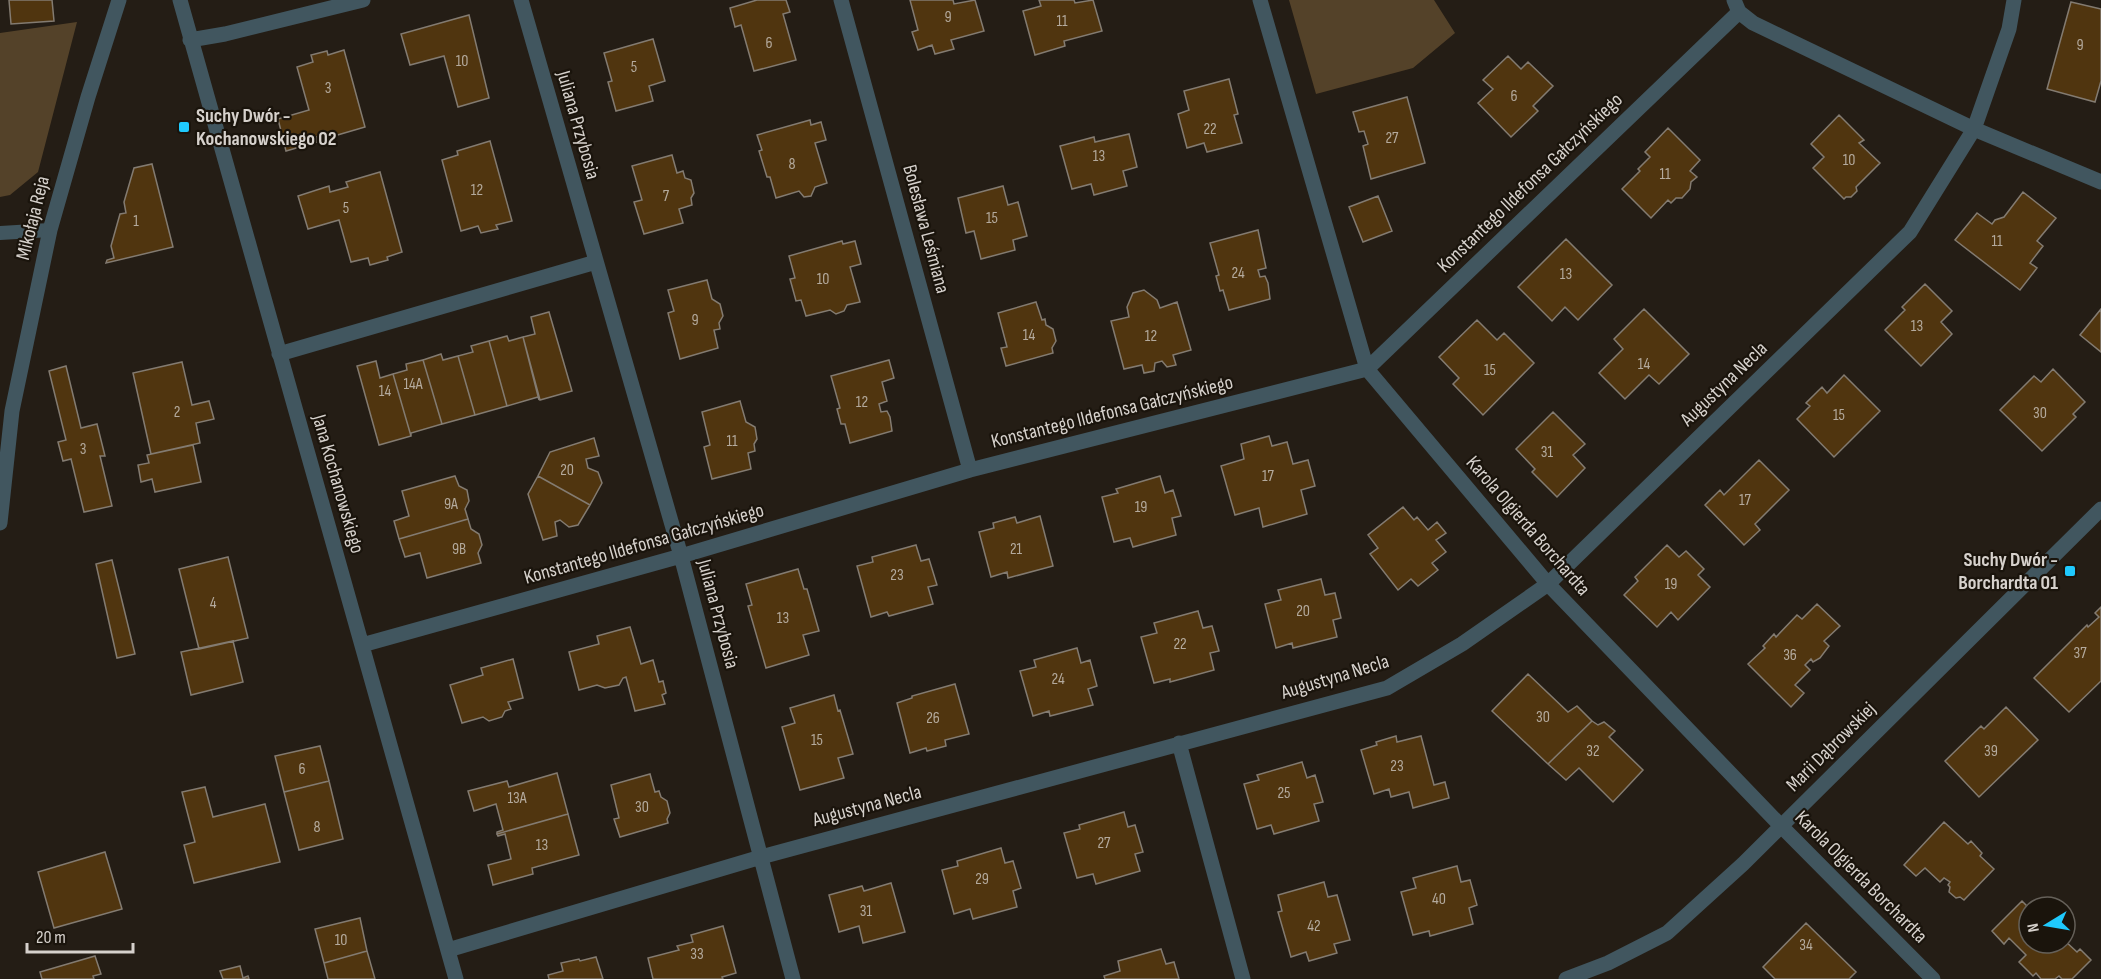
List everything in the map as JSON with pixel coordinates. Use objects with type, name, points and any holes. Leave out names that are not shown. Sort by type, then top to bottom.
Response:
[{"type":"street","name":"Mikołaja Reja","points":[[0,523],[12,411],[50,230],[119,0]]},
{"type":"street","name":"Jana Kochanowskiego","points":[[180,0],[456,979]]},
{"type":"street","points":[[190,40],[225,34],[363,0]]},
{"type":"street","name":"Juliana Przybosia","points":[[521,0],[681,556],[793,979]]},
{"type":"street","name":"Bolesława Leśmiana","points":[[841,0],[970,470]]},
{"type":"street","name":"Karola Olgierda Borchardta","points":[[1260,0],[1367,369],[1548,584],[1780,826],[1933,979]]},
{"type":"street","name":"Augustyna Necla","points":[[448,950],[760,857],[1387,688],[1462,644],[1548,584],[1910,232],[1974,129],[2009,29],[2014,0]]},
{"type":"street","points":[[1736,6],[1753,23],[1974,129],[2101,182]]},
{"type":"street","name":"Konstantego Ildefonsa Gałczyńskiego","points":[[362,645],[681,556],[970,470],[1367,369],[1736,6]]},
{"type":"street","points":[[279,354],[596,262]]},
{"type":"street","name":"Marii Dąbrowskiej","points":[[1566,979],[1608,963],[1667,933],[1743,864],[2101,508]]},
{"type":"street","points":[[1179,743],[1243,979]]},
{"type":"lane","points":[[0,233],[50,230]]},
{"type":"shaded area","points":[[1289,0],[1434,0],[1455,33],[1413,68],[1316,94]]},
{"type":"shaded area","points":[[77,22],[38,172],[10,195],[0,197],[0,33]]},
{"type":"building","points":[[9,0],[52,0],[54,21],[11,24]]},
{"type":"building","points":[[757,0],[786,0],[790,12],[783,14],[796,60],[754,71],[741,25],[735,27],[730,8]]},
{"type":"building","points":[[910,0],[953,0],[954,4],[975,0],[984,31],[951,40],[954,49],[935,54],[932,45],[918,50],[912,32],[918,30]]},
{"type":"building","points":[[1039,0],[1074,0],[1075,3],[1093,0],[1102,31],[1064,41],[1065,46],[1035,55],[1023,11],[1041,6]]},
{"type":"building","points":[[2071,2],[2101,9],[2101,81],[2095,102],[2047,89]]},
{"type":"building","points":[[469,15],[489,98],[458,107],[444,56],[410,65],[401,34]]},
{"type":"building","points":[[653,39],[665,81],[649,86],[653,101],[616,111],[608,82],[612,81],[604,53]]},
{"type":"building","points":[[344,50],[365,127],[334,136],[333,132],[316,137],[317,142],[286,151],[278,119],[309,110],[297,67],[313,62],[311,55],[327,51],[328,55]]},
{"type":"building","points":[[1508,56],[1521,69],[1528,62],[1553,86],[1533,106],[1538,111],[1511,137],[1478,103],[1493,89],[1483,80]]},
{"type":"building","points":[[1229,79],[1238,114],[1234,115],[1242,143],[1207,152],[1204,143],[1187,148],[1178,114],[1189,110],[1184,91]]},
{"type":"building","points":[[1407,97],[1425,163],[1371,179],[1363,146],[1368,144],[1364,131],[1359,132],[1353,112]]},
{"type":"building","points":[[1839,115],[1864,140],[1859,143],[1880,163],[1856,187],[1857,191],[1851,197],[1844,199],[1813,168],[1824,157],[1811,144]]},
{"type":"building","points":[[810,120],[811,125],[821,122],[826,140],[815,143],[827,183],[815,187],[811,196],[804,197],[799,191],[776,198],[759,151],[762,150],[757,135]]},
{"type":"building","points":[[1668,128],[1700,160],[1690,171],[1697,177],[1691,182],[1690,189],[1682,198],[1676,198],[1671,203],[1668,200],[1651,218],[1622,189],[1650,157],[1645,152]]},
{"type":"building","points":[[1129,134],[1137,167],[1123,171],[1127,186],[1094,195],[1091,184],[1072,189],[1060,146],[1094,137],[1095,142]]},
{"type":"building","points":[[490,141],[512,221],[496,225],[498,229],[481,233],[478,226],[461,231],[442,160],[458,155],[457,151]]},
{"type":"building","points":[[672,155],[677,173],[683,171],[685,178],[691,180],[694,193],[691,198],[692,205],[679,209],[683,223],[644,234],[634,202],[642,200],[632,166]]},
{"type":"building","points":[[152,164],[173,247],[106,263],[107,260],[114,258],[111,246],[120,214],[126,213],[124,202],[134,168]]},
{"type":"building","points":[[380,172],[402,252],[387,257],[388,260],[370,265],[368,258],[351,262],[339,220],[308,229],[298,196],[329,186],[330,192],[348,187],[346,182]]},
{"type":"building","points":[[1003,186],[1008,205],[1018,202],[1027,236],[1013,240],[1015,250],[981,259],[974,231],[966,233],[958,198]]},
{"type":"building","points":[[2023,192],[2056,218],[2037,241],[2043,246],[2030,263],[2037,268],[2020,290],[1955,240],[1977,213],[1992,224],[1995,220],[2004,217]]},
{"type":"building","points":[[1378,196],[1392,231],[1363,242],[1349,207]]},
{"type":"building","points":[[1258,230],[1266,268],[1258,270],[1260,277],[1265,276],[1268,283],[1270,299],[1229,310],[1223,290],[1220,291],[1216,276],[1219,275],[1210,243]]},
{"type":"building","points":[[1566,239],[1612,285],[1578,320],[1565,307],[1552,321],[1518,287]]},
{"type":"building","points":[[842,241],[843,244],[855,241],[861,264],[850,267],[860,302],[847,305],[844,311],[836,314],[830,310],[806,316],[801,300],[796,301],[790,279],[795,278],[789,256]]},
{"type":"building","points":[[707,280],[712,299],[720,304],[723,316],[719,323],[720,329],[714,330],[718,348],[680,359],[668,313],[674,311],[668,290]]},
{"type":"building","points":[[1925,284],[1952,311],[1941,322],[1952,334],[1921,366],[1885,330],[1905,310],[1902,307]]},
{"type":"building","points":[[1144,290],[1157,300],[1160,308],[1177,302],[1191,350],[1173,355],[1176,365],[1167,367],[1162,361],[1155,363],[1154,371],[1144,373],[1142,365],[1124,369],[1111,321],[1129,317],[1127,307],[1133,293]]},
{"type":"building","points":[[1036,302],[1042,320],[1045,319],[1046,325],[1053,329],[1056,341],[1052,348],[1053,353],[1006,366],[1001,348],[1007,347],[998,313]]},
{"type":"building","points":[[1644,309],[1689,354],[1659,384],[1649,375],[1625,399],[1599,373],[1623,349],[1614,339]]},
{"type":"building","points":[[2101,309],[2101,352],[2080,335]]},
{"type":"building","points":[[549,312],[572,391],[540,400],[523,337],[535,334],[531,317]]},
{"type":"building","points":[[1477,320],[1497,340],[1504,333],[1534,363],[1483,415],[1453,384],[1459,378],[1439,357]]},
{"type":"building","points":[[507,336],[509,341],[523,337],[539,400],[538,397],[507,406],[489,341]]},
{"type":"building","points":[[489,341],[507,406],[475,415],[458,356],[473,352],[471,346]]},
{"type":"building","points":[[441,354],[443,360],[458,356],[475,415],[442,424],[423,360]]},
{"type":"building","points":[[423,360],[442,424],[411,433],[411,436],[393,374],[407,370],[406,364]]},
{"type":"building","points":[[889,360],[894,378],[882,382],[887,401],[879,404],[881,412],[887,411],[890,417],[892,431],[850,443],[845,424],[841,424],[837,409],[840,408],[831,376]]},
{"type":"building","points":[[376,361],[380,378],[393,374],[411,436],[379,445],[357,366]]},
{"type":"building","points":[[182,362],[192,405],[209,401],[214,419],[196,423],[200,443],[151,454],[133,373]]},
{"type":"building","points":[[66,366],[81,428],[97,424],[105,456],[100,456],[112,506],[84,512],[71,459],[63,461],[58,442],[66,440],[49,371]]},
{"type":"building","points":[[2053,369],[2085,402],[2073,414],[2076,417],[2042,451],[2000,410],[2034,376],[2041,382]]},
{"type":"building","points":[[1844,375],[1880,411],[1834,457],[1797,419],[1810,406],[1806,403],[1822,387],[1827,393]]},
{"type":"building","points":[[740,401],[746,422],[755,427],[757,439],[754,444],[755,451],[748,453],[751,469],[712,479],[704,447],[710,445],[702,412]]},
{"type":"building","points":[[1553,412],[1585,444],[1573,455],[1585,468],[1557,497],[1532,472],[1535,469],[1516,449]]},
{"type":"building","points":[[1269,436],[1272,446],[1287,442],[1293,464],[1308,460],[1315,486],[1301,490],[1307,514],[1263,527],[1259,508],[1235,515],[1221,466],[1244,459],[1241,444]]},
{"type":"building","points":[[594,438],[599,456],[586,459],[588,468],[598,472],[602,483],[590,505],[538,476],[550,452]]},
{"type":"building","points":[[193,445],[201,482],[155,492],[152,479],[141,482],[138,465],[149,463],[147,455]]},
{"type":"building","points":[[1759,460],[1789,490],[1755,524],[1760,530],[1744,545],[1705,505],[1720,490],[1724,495]]},
{"type":"building","points":[[455,476],[459,486],[467,490],[469,501],[465,509],[468,519],[399,539],[394,521],[409,516],[402,491]]},
{"type":"building","points":[[538,476],[590,505],[578,525],[569,527],[560,520],[555,522],[557,536],[543,540],[528,494]]},
{"type":"building","points":[[1160,476],[1165,493],[1173,490],[1181,516],[1172,518],[1176,535],[1133,547],[1130,538],[1114,542],[1102,497],[1118,493],[1116,489]]},
{"type":"building","points":[[1403,507],[1414,520],[1417,517],[1428,530],[1437,522],[1446,533],[1436,540],[1446,552],[1432,563],[1438,570],[1418,586],[1411,579],[1398,590],[1370,554],[1378,548],[1368,535]]},
{"type":"building","points":[[1040,516],[1053,566],[1008,578],[1007,572],[991,577],[979,532],[994,528],[993,523],[1015,517],[1017,523]]},
{"type":"building","points":[[468,519],[471,529],[479,534],[482,545],[478,553],[481,563],[427,578],[420,553],[405,557],[399,539]]},
{"type":"building","points":[[916,545],[921,561],[929,559],[937,585],[928,587],[933,604],[889,616],[887,612],[871,617],[857,566],[873,562],[872,557]]},
{"type":"building","points":[[1667,545],[1679,557],[1686,551],[1704,569],[1698,575],[1710,587],[1678,620],[1671,612],[1657,627],[1624,595],[1638,581],[1635,577]]},
{"type":"building","points":[[228,557],[248,638],[199,649],[179,569]]},
{"type":"building","points":[[112,560],[135,654],[117,658],[96,564]]},
{"type":"building","points":[[798,569],[804,589],[807,589],[819,631],[803,635],[809,655],[766,668],[748,606],[752,605],[746,584]]},
{"type":"building","points":[[1321,579],[1325,595],[1335,593],[1341,618],[1333,620],[1337,637],[1293,648],[1292,643],[1276,648],[1265,604],[1281,600],[1278,590]]},
{"type":"building","points":[[1817,604],[1840,626],[1824,641],[1829,646],[1820,658],[1813,662],[1811,659],[1805,665],[1810,670],[1795,685],[1804,693],[1791,707],[1748,664],[1765,648],[1763,646],[1774,634],[1776,637],[1797,615],[1802,619]]},
{"type":"building","points":[[2101,607],[2101,681],[2069,712],[2034,678],[2087,625],[2088,627],[2099,617],[2095,613]]},
{"type":"building","points":[[1198,611],[1203,628],[1212,626],[1219,651],[1210,653],[1214,670],[1170,682],[1170,679],[1154,683],[1141,637],[1157,633],[1154,623]]},
{"type":"building","points":[[630,627],[641,664],[653,660],[659,682],[663,681],[666,693],[662,695],[665,704],[635,711],[626,677],[619,685],[605,688],[597,685],[579,690],[569,652],[599,644],[597,636]]},
{"type":"building","points":[[233,641],[243,682],[191,695],[181,652]]},
{"type":"building","points":[[1077,648],[1081,663],[1090,660],[1097,686],[1088,689],[1093,705],[1050,716],[1049,711],[1033,716],[1020,671],[1036,667],[1034,660]]},
{"type":"building","points":[[513,659],[523,698],[508,702],[511,709],[505,711],[502,717],[489,721],[483,717],[462,723],[450,685],[483,675],[481,668]]},
{"type":"building","points":[[1528,674],[1568,712],[1577,706],[1592,721],[1548,764],[1492,711]]},
{"type":"building","points":[[955,684],[969,734],[945,740],[946,746],[927,751],[926,748],[910,753],[897,703],[912,698],[912,696]]},
{"type":"building","points":[[834,695],[853,754],[838,758],[844,778],[800,790],[782,727],[795,723],[790,708]]},
{"type":"building","points":[[2006,707],[2038,740],[1979,797],[1945,761],[1981,726],[1984,729]]},
{"type":"building","points":[[1592,721],[1598,725],[1604,722],[1615,731],[1609,737],[1643,770],[1613,802],[1579,768],[1566,780],[1548,764]]},
{"type":"building","points":[[1396,736],[1397,742],[1421,736],[1434,785],[1445,782],[1449,798],[1413,808],[1409,792],[1391,797],[1389,789],[1374,794],[1361,750],[1377,745],[1376,742]]},
{"type":"building","points":[[320,746],[329,781],[284,792],[275,756]]},
{"type":"building","points":[[1302,762],[1307,778],[1315,775],[1323,802],[1314,804],[1319,821],[1274,834],[1271,825],[1257,829],[1244,784],[1259,780],[1257,775]]},
{"type":"building","points":[[557,773],[568,814],[497,834],[503,830],[496,804],[474,811],[468,791],[507,781],[509,787]]},
{"type":"building","points":[[650,774],[655,792],[659,791],[661,797],[667,801],[670,813],[668,823],[620,837],[614,819],[619,818],[611,785]]},
{"type":"building","points":[[329,781],[343,839],[299,850],[284,792]]},
{"type":"building","points":[[205,787],[213,817],[265,804],[280,862],[194,883],[184,845],[195,842],[182,792]]},
{"type":"building","points":[[1124,812],[1128,827],[1135,825],[1143,852],[1135,854],[1140,871],[1096,884],[1093,874],[1077,878],[1064,833],[1080,829],[1079,825]]},
{"type":"building","points":[[568,814],[579,855],[532,868],[533,874],[493,885],[488,865],[511,859],[505,834],[498,836],[497,834]]},
{"type":"building","points":[[1944,822],[1968,844],[1971,841],[1982,853],[1980,856],[1994,869],[1964,900],[1960,897],[1956,898],[1949,892],[1950,882],[1944,878],[1940,882],[1925,868],[1916,876],[1904,865]]},
{"type":"building","points":[[1001,848],[1005,863],[1013,861],[1021,888],[1013,891],[1017,907],[973,919],[970,909],[954,914],[942,870],[958,866],[957,861]]},
{"type":"building","points":[[105,852],[122,909],[54,928],[38,872]]},
{"type":"building","points":[[1457,866],[1461,882],[1470,880],[1477,905],[1469,908],[1473,924],[1430,936],[1429,931],[1413,935],[1401,892],[1416,888],[1413,878]]},
{"type":"building","points":[[1324,882],[1328,897],[1337,895],[1350,940],[1334,944],[1337,953],[1309,961],[1306,952],[1291,957],[1278,912],[1282,911],[1278,895]]},
{"type":"building","points":[[891,883],[905,932],[863,943],[859,926],[839,932],[829,895],[862,886],[864,891]]},
{"type":"building","points":[[2017,906],[2017,946],[2009,938],[2004,944],[1992,931]]},
{"type":"building","points":[[360,918],[367,951],[324,963],[315,929]]},
{"type":"building","points":[[1806,923],[1856,972],[1849,979],[1775,979],[1763,967]]},
{"type":"building","points":[[723,926],[736,973],[722,977],[723,979],[653,979],[648,958],[679,950],[677,946],[693,942],[691,935]]},
{"type":"building","points":[[1161,949],[1166,964],[1174,962],[1179,979],[1105,979],[1104,976],[1120,971],[1118,961]]},
{"type":"building","points":[[2080,949],[2091,960],[2072,979],[2062,979],[2059,976],[2055,979],[2041,979],[2036,973],[2033,976],[2019,962],[2026,955],[2077,955]]},
{"type":"building","points":[[367,951],[375,979],[328,979],[324,963]]},
{"type":"building","points":[[95,956],[101,974],[93,976],[94,979],[42,979],[40,972]]},
{"type":"building","points":[[596,957],[603,979],[549,979],[548,975],[563,971],[561,963]]},
{"type":"building","points":[[240,966],[243,978],[248,976],[249,979],[223,979],[220,971]]},
{"type":"place","name":"Suchy Dwór - Kochanowskiego 02","points":[[184,127]]},
{"type":"place","name":"Suchy Dwór - Borchardta 01","points":[[2070,571]]}]
